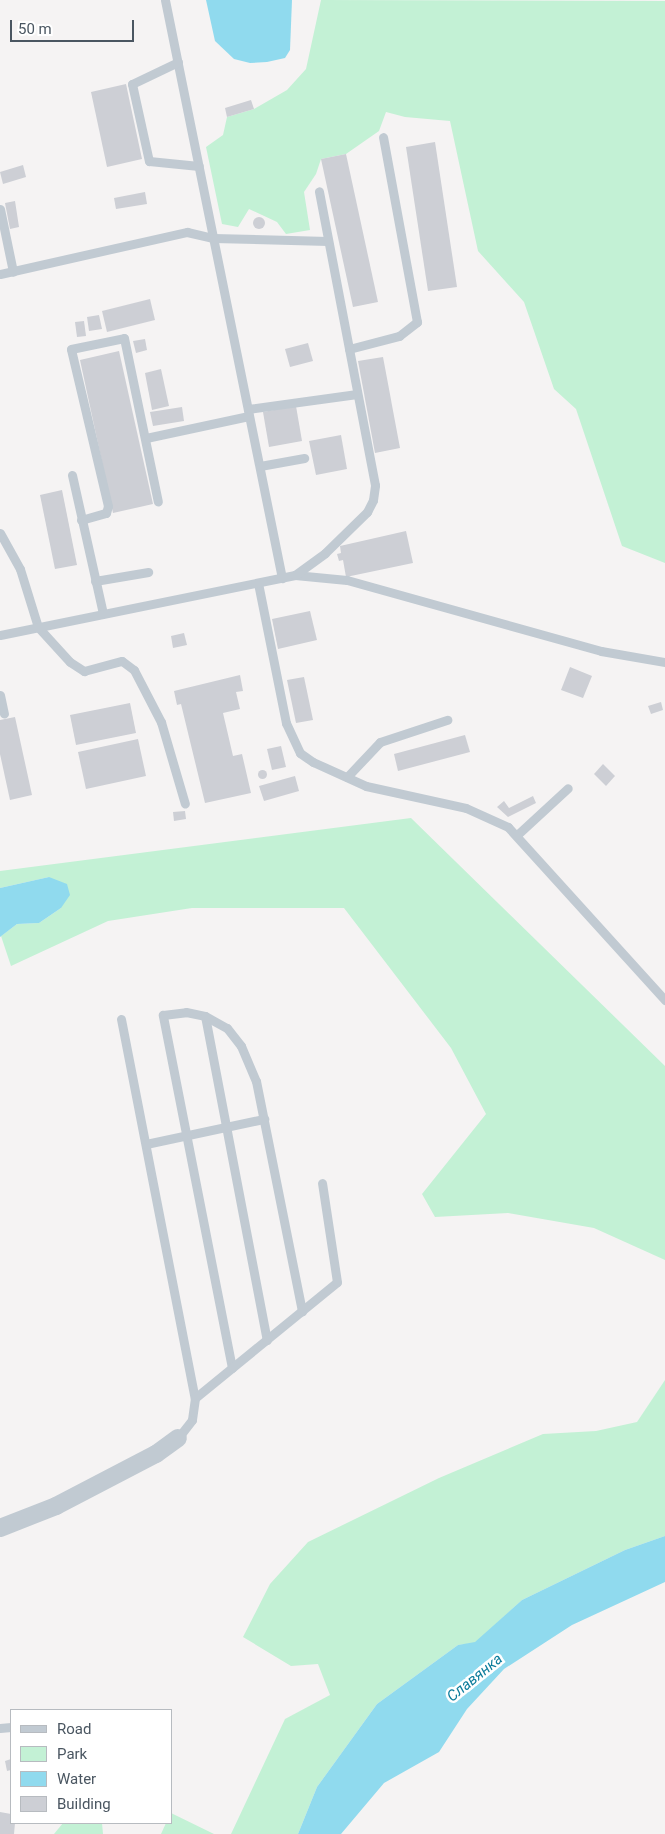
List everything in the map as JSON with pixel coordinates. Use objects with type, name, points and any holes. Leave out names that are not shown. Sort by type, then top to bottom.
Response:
[{"type":"street","points":[[0,1528],[56,1506],[156,1454],[178,1438]]},
{"type":"lane","points":[[165,0],[282,578]]},
{"type":"lane","points":[[178,62],[132,84],[149,161],[199,166]]},
{"type":"lane","points":[[349,349],[399,336],[417,322],[383,137]]},
{"type":"lane","points":[[295,575],[326,553],[356,524],[373,500],[374,485],[319,190]]},
{"type":"lane","points":[[0,209],[13,272]]},
{"type":"lane","points":[[0,274],[187,232],[213,238],[328,241]]},
{"type":"lane","points":[[81,520],[106,513],[108,506],[71,349],[124,338],[158,502]]},
{"type":"lane","points":[[146,438],[248,412],[357,394]]},
{"type":"lane","points":[[260,466],[304,458]]},
{"type":"lane","points":[[72,475],[103,614]]},
{"type":"lane","points":[[0,533],[20,569],[38,627],[70,662],[84,670],[122,661],[134,670],[160,722],[185,804]]},
{"type":"lane","points":[[95,581],[148,572]]},
{"type":"lane","points":[[0,635],[295,575],[347,580],[601,651],[665,662]]},
{"type":"lane","points":[[258,583],[286,723],[300,753],[313,762],[347,778],[382,790],[466,808],[489,816],[517,835],[665,1000]]},
{"type":"lane","points":[[0,695],[4,714]]},
{"type":"lane","points":[[347,778],[380,742],[446,720]]},
{"type":"lane","points":[[517,835],[568,788]]},
{"type":"lane","points":[[232,1368],[163,1016],[186,1012],[205,1016],[227,1028],[240,1046],[256,1081],[302,1311]]},
{"type":"lane","points":[[205,1016],[267,1340]]},
{"type":"lane","points":[[121,1018],[195,1398],[192,1420],[178,1438]]},
{"type":"lane","points":[[146,1144],[264,1119]]},
{"type":"lane","points":[[195,1398],[338,1282],[322,1183]]},
{"type":"green space","points":[[321,0],[665,1],[665,563],[622,546],[576,409],[554,389],[524,302],[478,251],[450,121],[405,117],[386,112],[379,131],[346,154],[321,159],[316,174],[304,192],[310,230],[286,234],[277,222],[249,209],[238,227],[222,224],[206,147],[223,135],[227,117],[254,109],[287,90],[306,69]]},
{"type":"green space","points":[[411,818],[665,1066],[665,1260],[594,1228],[508,1213],[435,1217],[422,1194],[486,1114],[451,1048],[344,908],[192,908],[108,921],[11,966],[1,936],[17,924],[39,923],[61,908],[49,877],[0,888],[0,871]]},
{"type":"green space","points":[[665,1380],[665,1536],[625,1550],[522,1600],[475,1643],[458,1645],[377,1704],[317,1787],[298,1834],[231,1834],[285,1719],[330,1695],[318,1664],[291,1666],[243,1637],[270,1584],[308,1542],[439,1478],[543,1434],[596,1431],[637,1422]]},
{"type":"green space","points":[[172,1813],[214,1834],[161,1834],[166,1824],[172,1824]]},
{"type":"green space","points":[[62,1824],[102,1824],[103,1834],[54,1834]]},
{"type":"water","points":[[206,0],[292,0],[290,50],[285,58],[250,63],[234,59],[215,41]]},
{"type":"water","points":[[49,877],[67,884],[70,895],[61,908],[39,923],[17,924],[0,937],[0,888]]},
{"type":"water","name":"Славянка","points":[[665,1536],[665,1582],[572,1625],[504,1669],[467,1709],[439,1752],[384,1783],[341,1834],[298,1834],[317,1787],[377,1704],[458,1645],[475,1642],[522,1600],[625,1550]]},
{"type":"building","points":[[126,84],[142,159],[107,167],[91,92]]},
{"type":"building","points":[[251,100],[254,109],[227,117],[225,108]]},
{"type":"building","points":[[435,142],[457,287],[428,291],[406,147]]},
{"type":"building","points":[[346,154],[378,302],[353,307],[321,159]]},
{"type":"building","points":[[23,165],[26,177],[3,184],[0,172]]},
{"type":"building","points":[[145,192],[147,204],[116,209],[114,198]]},
{"type":"building","points":[[15,201],[19,227],[10,229],[5,203]]},
{"type":"building","points":[[257,217],[261,217],[265,223],[261,229],[257,229],[253,225],[253,221]]},
{"type":"building","points":[[150,299],[155,320],[107,332],[102,311]]},
{"type":"building","points":[[99,315],[102,329],[89,331],[87,317]]},
{"type":"building","points":[[84,321],[86,336],[77,337],[75,322]]},
{"type":"building","points":[[145,339],[147,350],[136,353],[133,341]]},
{"type":"building","points":[[308,343],[313,361],[290,367],[285,349]]},
{"type":"building","points":[[119,351],[153,504],[113,513],[80,360]]},
{"type":"building","points":[[383,357],[400,448],[375,453],[358,361]]},
{"type":"building","points":[[161,369],[169,406],[152,410],[145,373]]},
{"type":"building","points":[[296,406],[302,441],[269,447],[263,412]]},
{"type":"building","points":[[182,407],[184,421],[153,426],[150,412]]},
{"type":"building","points":[[341,435],[347,469],[316,475],[309,441]]},
{"type":"building","points":[[62,490],[77,565],[55,569],[40,495]]},
{"type":"building","points":[[406,531],[413,563],[346,577],[343,560],[339,561],[337,554],[341,553],[340,546]]},
{"type":"building","points":[[310,611],[317,640],[278,649],[272,619]]},
{"type":"building","points":[[184,633],[187,645],[173,648],[171,636]]},
{"type":"building","points":[[570,667],[592,676],[583,698],[561,690]]},
{"type":"building","points":[[240,675],[243,691],[236,692],[240,709],[223,713],[233,756],[242,754],[251,793],[205,803],[181,704],[177,705],[174,691]]},
{"type":"building","points":[[304,677],[313,720],[296,723],[287,680]]},
{"type":"building","points":[[661,702],[663,710],[651,714],[648,706]]},
{"type":"building","points":[[130,703],[136,733],[76,745],[70,715]]},
{"type":"building","points":[[15,717],[32,795],[10,800],[0,754],[0,720]]},
{"type":"building","points":[[465,735],[470,752],[398,771],[394,754]]},
{"type":"building","points":[[138,739],[146,776],[86,789],[78,752]]},
{"type":"building","points":[[281,746],[286,767],[272,770],[267,749]]},
{"type":"building","points":[[603,764],[615,776],[606,786],[594,774]]},
{"type":"building","points":[[262,769],[267,774],[262,779],[257,774]]},
{"type":"building","points":[[295,776],[299,791],[264,801],[259,786]]},
{"type":"building","points":[[533,796],[536,803],[508,817],[497,807],[504,801],[509,808]]},
{"type":"building","points":[[185,811],[186,819],[174,821],[173,812]]},
{"type":"building","points":[[10,1759],[10,1770],[7,1771],[5,1761]]},
{"type":"building","points":[[0,1812],[10,1814],[10,1824],[15,1824],[14,1834],[0,1834]]}]
